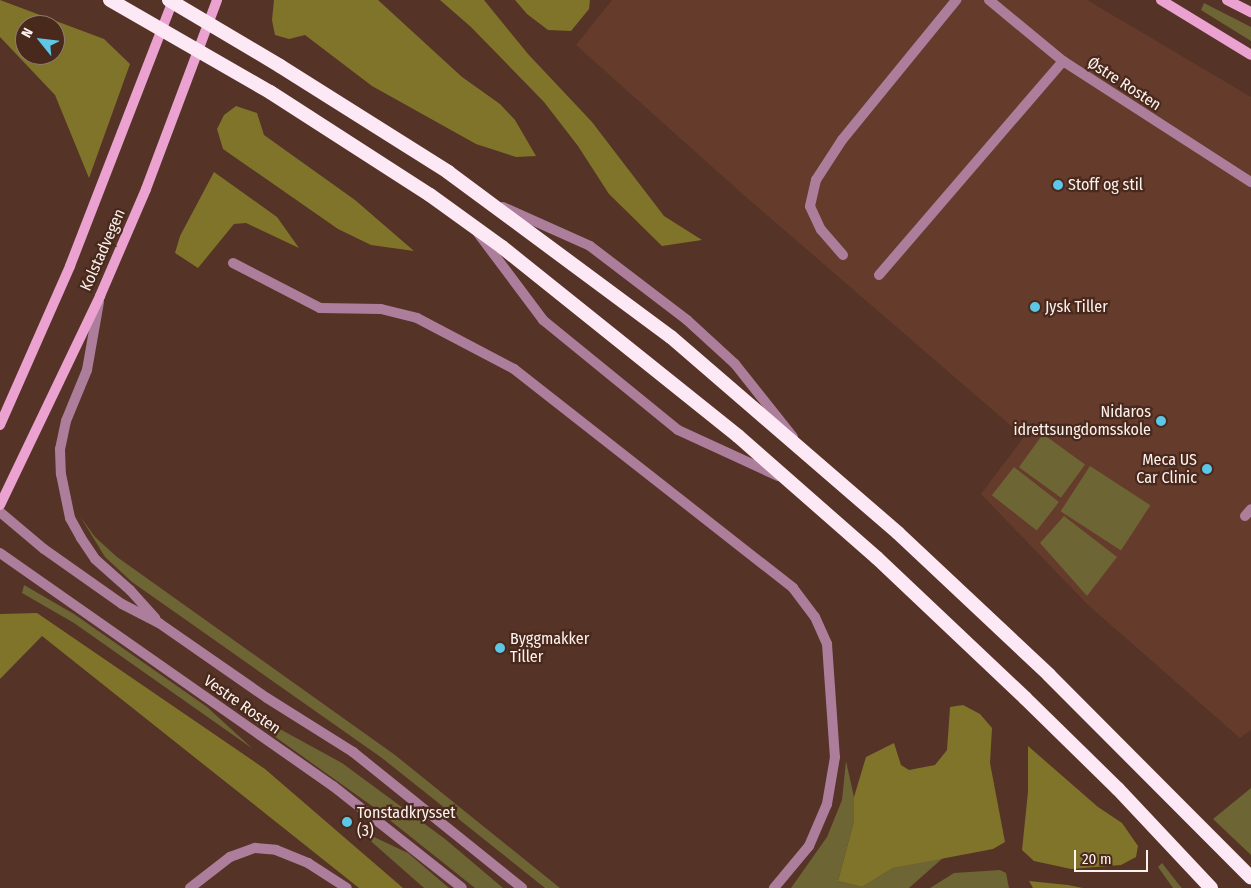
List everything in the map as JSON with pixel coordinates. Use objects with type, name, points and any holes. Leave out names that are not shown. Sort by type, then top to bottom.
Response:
[{"type":"highway","points":[[110,0],[270,92],[473,226],[648,361],[789,480],[877,558],[1118,789],[1211,888]]},
{"type":"highway","points":[[168,0],[280,66],[491,202],[671,337],[898,534],[1049,675],[1251,878]]},
{"type":"main road","name":"Kolstadvegen","points":[[0,425],[70,266],[173,0]]},
{"type":"main road","name":"Kolstadvegen","points":[[0,505],[100,296],[146,189],[217,0]]},
{"type":"main road","points":[[1161,0],[1251,56]]},
{"type":"main road","points":[[1227,0],[1251,12]]},
{"type":"street","points":[[843,255],[821,230],[810,206],[816,180],[842,140],[956,0]]},
{"type":"street","name":"Østre Rosten","points":[[989,0],[1063,61],[1251,182]]},
{"type":"street","points":[[878,275],[1063,61]]},
{"type":"street","points":[[491,202],[590,246],[688,320],[735,364],[806,453]]},
{"type":"street","points":[[473,226],[543,320],[670,424],[789,480]]},
{"type":"street","points":[[233,263],[320,308],[381,309],[417,318],[514,369],[793,588],[815,617],[826,644],[835,757],[827,804],[809,846],[774,888]]},
{"type":"street","name":"Vestre Rosten","points":[[100,296],[87,370],[66,421],[60,449],[65,498],[70,518],[95,559],[130,590],[158,623]]},
{"type":"street","name":"Vestre Rosten","points":[[0,512],[44,549],[122,604],[158,623],[267,698],[353,752],[522,888]]},
{"type":"street","name":"Vestre Rosten","points":[[0,553],[333,786],[462,888]]},
{"type":"street","points":[[190,888],[230,857],[255,848],[276,850],[308,863],[347,888]]},
{"type":"shaded area","points":[[0,0],[40,15],[15,15],[15,53],[0,37]]},
{"type":"shaded area","points":[[274,0],[378,0],[462,77],[500,104],[515,120],[536,156],[516,157],[476,144],[372,86],[305,35],[289,39],[275,35],[272,20]]},
{"type":"shaded area","points":[[440,0],[484,0],[528,54],[592,122],[664,216],[702,240],[662,246],[609,194],[578,146],[544,102],[471,27]]},
{"type":"shaded area","points":[[515,0],[590,0],[589,9],[571,31],[548,30],[527,14]]},
{"type":"shaded area","points":[[612,0],[1087,0],[1251,97],[1251,730],[1240,738],[1087,604],[981,494],[1024,437],[746,197],[576,45]]},
{"type":"shaded area","points":[[1204,3],[1251,27],[1251,41],[1201,10]]},
{"type":"shaded area","points":[[65,24],[104,39],[130,64],[89,178],[55,95],[27,65],[65,65]]},
{"type":"shaded area","points":[[236,106],[257,113],[264,135],[355,200],[414,251],[371,245],[338,229],[223,149],[217,129],[224,115]]},
{"type":"shaded area","points":[[214,172],[277,217],[299,248],[246,223],[234,224],[198,268],[175,253],[180,236]]},
{"type":"shaded area","points":[[1043,434],[1085,465],[1061,498],[1019,467]]},
{"type":"shaded area","points":[[1090,466],[1150,505],[1121,551],[1061,511]]},
{"type":"shaded area","points":[[1014,467],[1059,502],[1037,530],[992,495]]},
{"type":"shaded area","points":[[80,516],[95,537],[117,557],[395,755],[560,888],[545,888],[382,758],[132,582],[105,557]]},
{"type":"shaded area","points":[[1064,516],[1117,557],[1087,596],[1040,543]]},
{"type":"shaded area","points":[[24,585],[74,614],[207,707],[253,749],[74,623],[22,593]]},
{"type":"shaded area","points":[[37,613],[265,769],[403,888],[359,888],[42,636],[0,679],[0,614]]},
{"type":"shaded area","points":[[963,705],[980,714],[992,728],[990,763],[1005,842],[993,849],[893,868],[862,887],[838,881],[854,821],[854,797],[866,757],[894,743],[901,765],[909,770],[935,765],[947,750],[950,707]]},
{"type":"shaded area","points":[[256,716],[342,763],[445,839],[503,888],[475,888],[372,806],[253,721]]},
{"type":"shaded area","points":[[1028,746],[1098,807],[1122,823],[1138,846],[1136,857],[1121,865],[1071,869],[1034,861],[1022,850],[1028,792]]},
{"type":"shaded area","points":[[846,761],[854,797],[854,821],[838,881],[862,887],[893,868],[944,857],[909,888],[791,888],[827,837],[842,800]]},
{"type":"shaded area","points":[[1251,788],[1251,855],[1213,819]]},
{"type":"shaded area","points":[[357,829],[408,853],[449,888],[424,888]]},
{"type":"shaded area","points":[[1162,863],[1182,888],[1173,888],[1158,867]]},
{"type":"shaded area","points":[[1000,870],[1006,873],[1009,888],[930,888],[954,873]]},
{"type":"shaded area","points":[[1029,881],[1068,885],[1083,888],[1033,888]]},
{"type":"place","name":"Stoff og stil","points":[[1058,185]]},
{"type":"place","name":"Jysk Tiller","points":[[1035,307]]},
{"type":"place","name":"Nidaros idrettsungdomsskole","points":[[1161,421]]},
{"type":"place","name":"Meca US Car Clinic","points":[[1207,469]]},
{"type":"place","name":"Byggmakker Tiller","points":[[500,648]]},
{"type":"place","name":"Tonstadkrysset (3)","points":[[347,822]]}]
